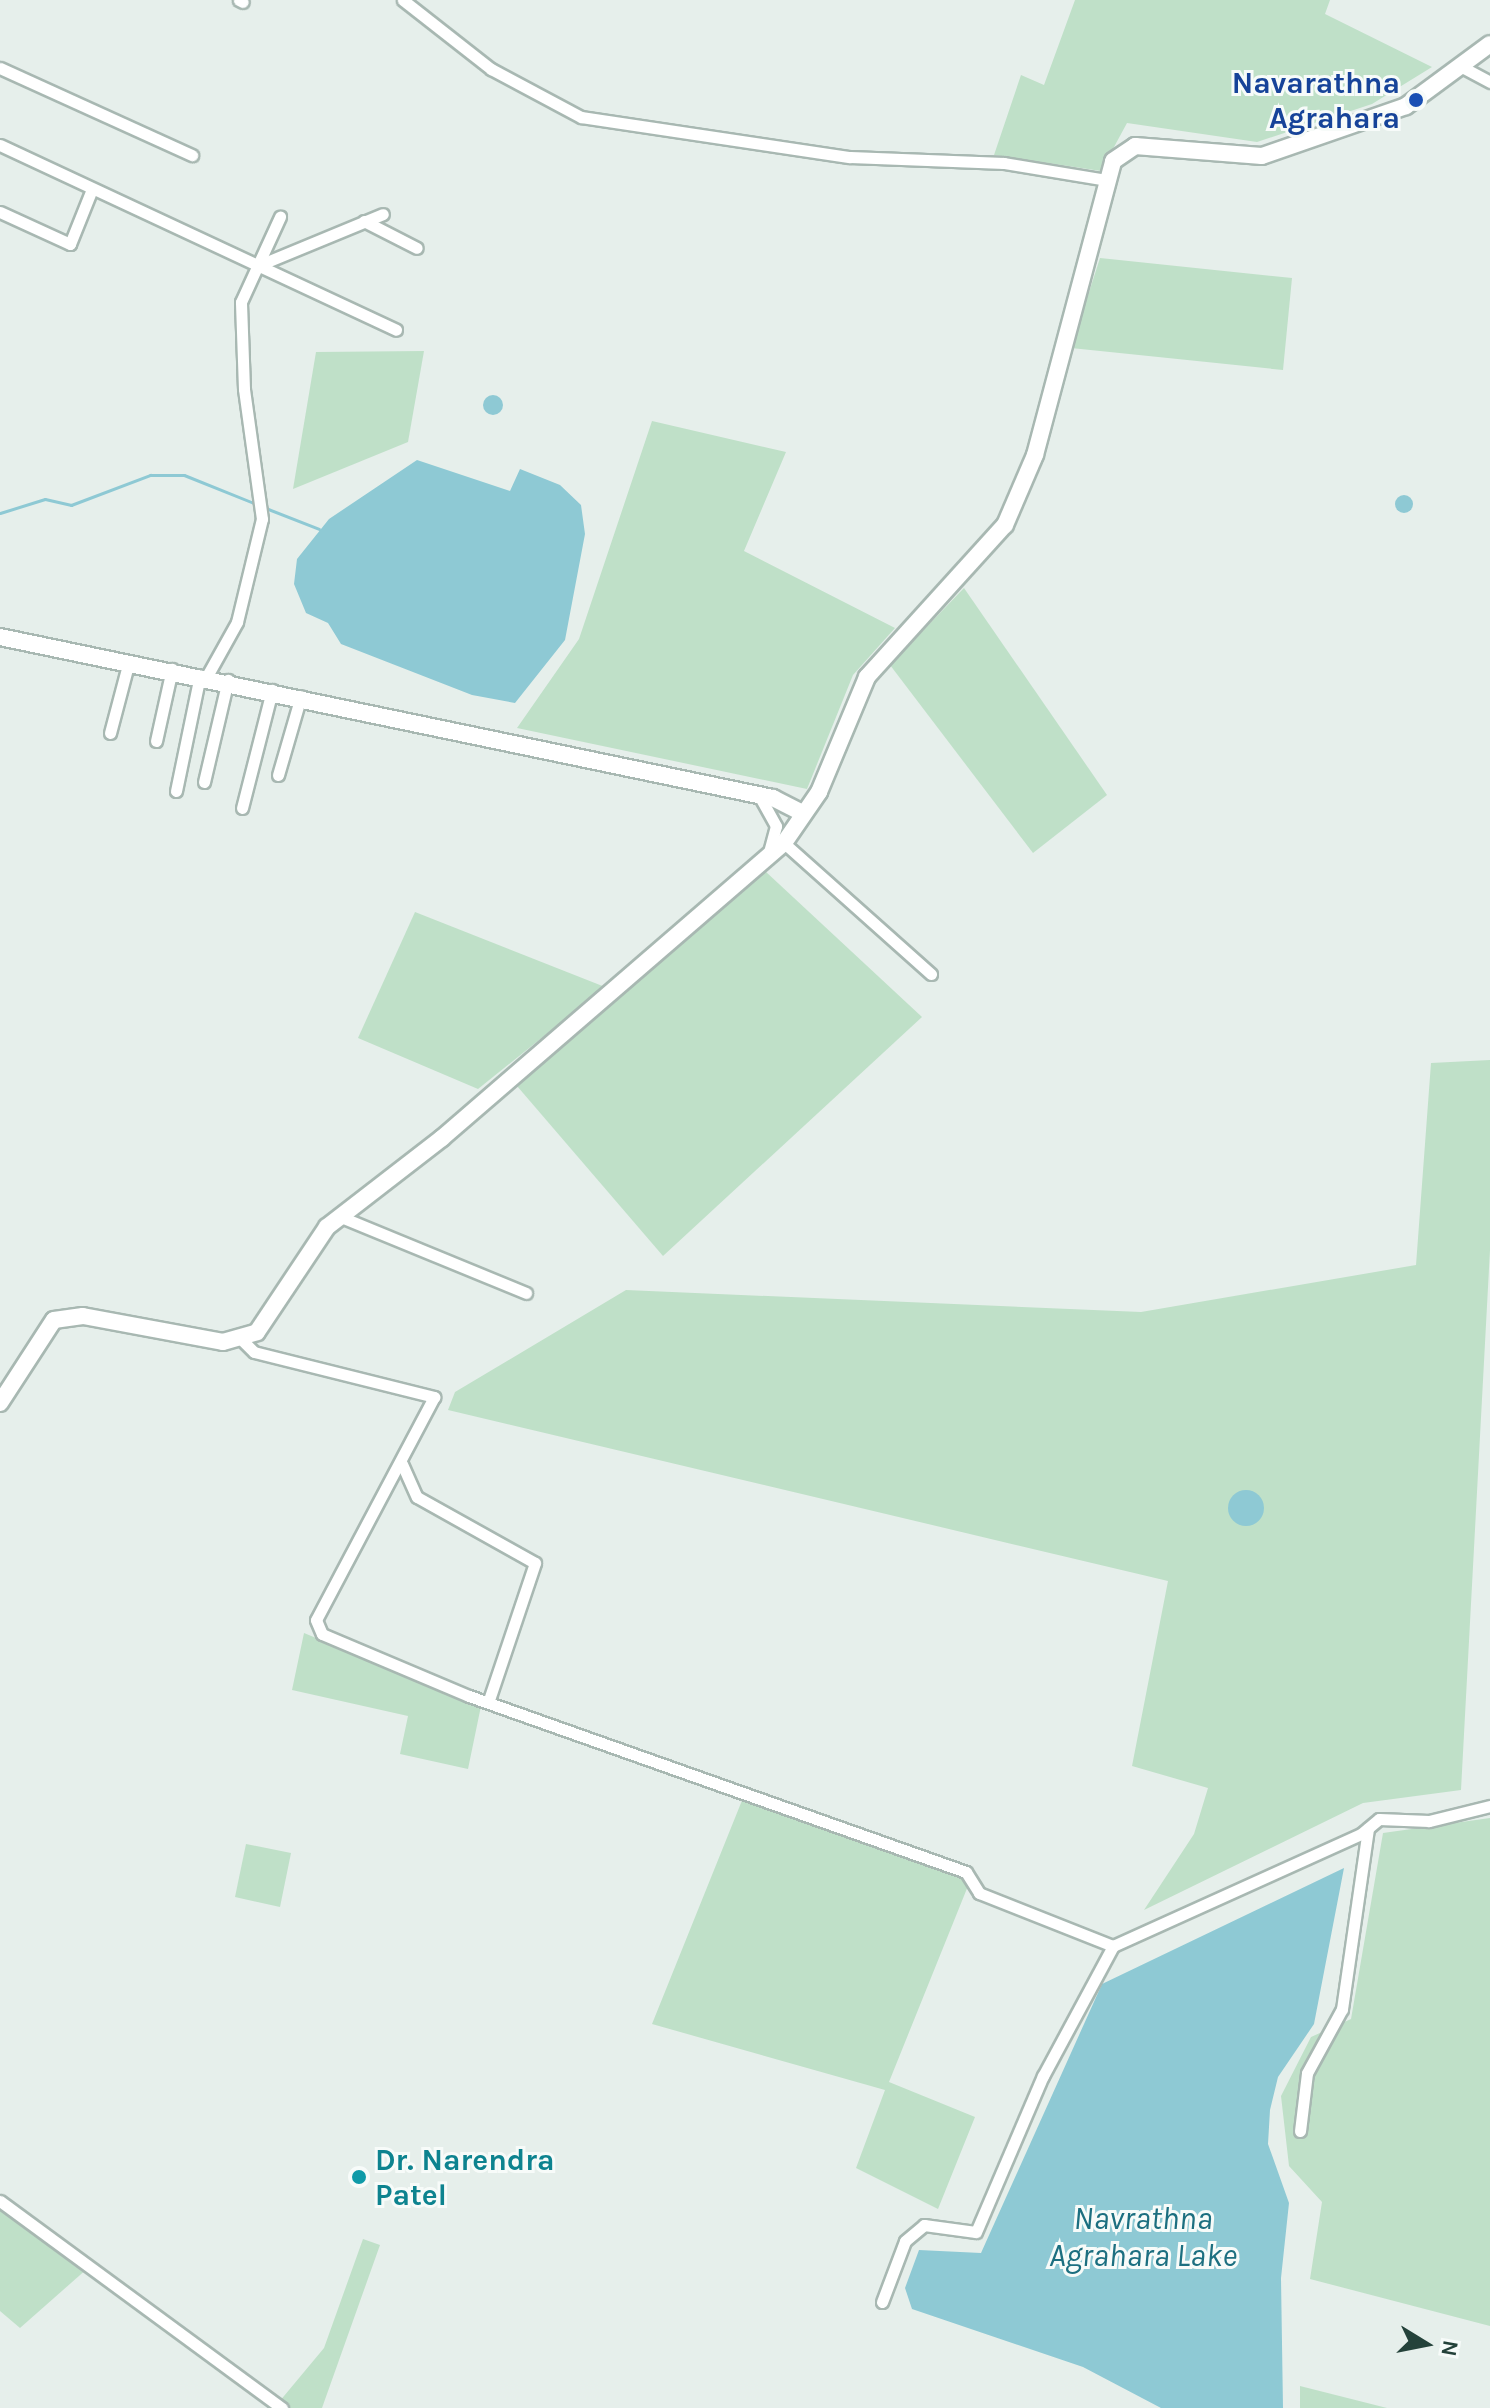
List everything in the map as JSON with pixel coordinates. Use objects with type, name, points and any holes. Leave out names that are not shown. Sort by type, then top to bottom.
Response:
[{"type":"street","points":[[403,0],[491,69],[581,117],[850,157],[1004,163],[1107,180]]},
{"type":"street","points":[[0,1403],[54,1320],[83,1316],[192,1338],[239,1337],[257,1332],[282,1303],[341,1217],[442,1138],[784,843],[819,792],[867,677],[1005,525],[1035,455],[1113,161],[1135,146],[1262,156],[1406,106],[1490,44]]},
{"type":"street","points":[[1462,67],[1490,82]]},
{"type":"street","points":[[0,68],[192,155]]},
{"type":"street","points":[[0,145],[396,330]]},
{"type":"street","points":[[0,212],[70,244],[92,189]]},
{"type":"street","points":[[257,266],[383,214]]},
{"type":"street","points":[[176,791],[204,675],[237,622],[262,519],[241,302],[280,217]]},
{"type":"street","points":[[364,221],[417,248]]},
{"type":"street","points":[[0,637],[204,675],[756,794],[802,813]]},
{"type":"street","points":[[110,733],[129,661]]},
{"type":"street","points":[[156,741],[172,669]]},
{"type":"street","points":[[204,782],[228,680]]},
{"type":"street","points":[[242,808],[272,690]]},
{"type":"street","points":[[278,775],[301,696]]},
{"type":"street","points":[[756,794],[776,826],[766,858]]},
{"type":"street","points":[[784,843],[931,974]]},
{"type":"street","points":[[341,1217],[526,1293]]},
{"type":"street","points":[[239,1337],[254,1352],[434,1397],[316,1629],[489,1700],[966,1872],[979,1893],[1113,1946]]},
{"type":"street","points":[[402,1464],[417,1497],[535,1563],[489,1700]]},
{"type":"street","points":[[882,2302],[905,2241],[924,2225],[976,2232],[1043,2076],[1113,1946],[1368,1829],[1379,1819],[1434,1821],[1490,1806]]},
{"type":"street","points":[[1300,2131],[1307,2073],[1342,2009],[1368,1829]]},
{"type":"street","points":[[0,2201],[282,2408]]},
{"type":"green space","points":[[1075,0],[1330,0],[1325,14],[1432,67],[1372,104],[1257,142],[1127,123],[1101,171],[994,155],[1021,75],[1044,85]]},
{"type":"green space","points":[[1100,258],[1292,278],[1283,370],[1071,348]]},
{"type":"green space","points":[[424,351],[408,442],[293,489],[316,352]]},
{"type":"green space","points":[[652,421],[786,452],[744,551],[895,628],[853,675],[807,789],[517,728],[579,639]]},
{"type":"green space","points":[[964,588],[1107,795],[1033,853],[890,665]]},
{"type":"green space","points":[[765,871],[922,1017],[663,1256],[517,1086]]},
{"type":"green space","points":[[415,912],[605,987],[478,1089],[358,1038]]},
{"type":"green space","points":[[1490,1060],[1490,1250],[1461,1790],[1363,1803],[1144,1910],[1194,1834],[1208,1788],[1132,1766],[1168,1581],[448,1410],[455,1392],[626,1290],[1141,1312],[1416,1265],[1431,1063]]},
{"type":"green space","points":[[304,1633],[481,1706],[468,1769],[400,1754],[408,1716],[292,1690]]},
{"type":"green space","points":[[743,1798],[970,1881],[889,2082],[975,2117],[938,2209],[856,2168],[885,2090],[652,2024]]},
{"type":"green space","points":[[1490,1818],[1490,2326],[1310,2279],[1322,2202],[1289,2166],[1281,2096],[1311,2037],[1351,2019],[1383,1833]]},
{"type":"green space","points":[[246,1844],[291,1853],[280,1907],[235,1897]]},
{"type":"green space","points":[[0,2207],[88,2268],[20,2328],[0,2311]]},
{"type":"green space","points":[[363,2239],[380,2245],[322,2408],[274,2408],[324,2348]]},
{"type":"green space","points":[[1300,2386],[1387,2408],[1300,2408]]},
{"type":"water","points":[[493,395],[500,398],[503,405],[500,412],[493,415],[486,412],[483,405],[486,398]]},
{"type":"water","points":[[417,460],[510,491],[520,469],[560,485],[581,505],[585,534],[565,640],[515,703],[472,695],[341,644],[328,623],[306,613],[294,584],[297,559],[329,519]]},
{"type":"water","points":[[1404,495],[1413,504],[1404,513],[1395,504]]},
{"type":"water","points":[[1246,1490],[1258,1496],[1264,1508],[1258,1520],[1246,1526],[1234,1520],[1228,1508],[1234,1496]]},
{"type":"water","name":"Navrathna Agrahara Lake","points":[[1344,1868],[1314,2024],[1278,2077],[1270,2110],[1268,2144],[1289,2203],[1281,2278],[1283,2408],[1161,2408],[1083,2367],[912,2309],[905,2288],[919,2250],[981,2253],[1102,1984]]},
{"type":"waterway","points":[[0,513],[45,499],[71,505],[150,475],[184,475],[256,504]]},
{"type":"waterway","points":[[263,507],[319,529]]},
{"type":"place","name":"Navarathna Agrahara","points":[[1416,100]]},
{"type":"place","name":"Dr. Narendra Patel","points":[[359,2177]]}]
